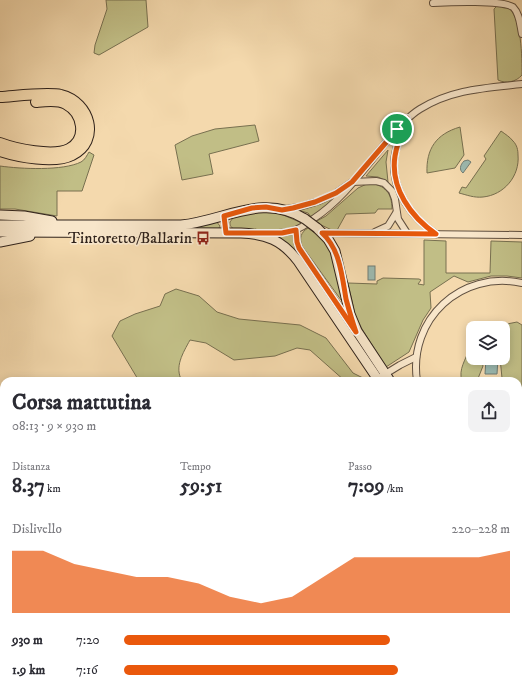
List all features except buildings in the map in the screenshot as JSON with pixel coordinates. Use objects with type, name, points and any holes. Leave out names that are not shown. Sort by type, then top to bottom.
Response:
[{"type":"highway","points":[[0,97],[54,94],[67,97],[75,101],[83,109],[87,117],[89,127],[87,139],[82,148],[67,158],[29,158],[0,151]]},
{"type":"highway","points":[[0,102],[55,101],[64,103],[77,113],[82,130],[77,143],[71,148],[61,151],[28,150],[0,143]]},
{"type":"main road","points":[[0,232],[45,233],[136,229],[187,225],[252,208],[266,207],[282,210],[305,220],[329,240],[335,251],[350,314],[356,332],[382,377]]},
{"type":"main road","points":[[0,215],[24,216],[79,225]]},
{"type":"main road","points":[[0,225],[79,225],[259,235],[272,238],[294,256],[382,377]]},
{"type":"main road","points":[[0,242],[45,233]]},
{"type":"street","points":[[433,3],[489,0],[504,2],[511,6],[517,13],[522,34]]},
{"type":"street","points":[[241,234],[282,233],[296,230],[332,205],[344,193],[407,118],[430,103],[452,94],[473,89],[522,84]]},
{"type":"street","points":[[407,118],[397,146],[394,164],[397,185],[405,203],[418,219],[436,234]]},
{"type":"street","points":[[282,210],[315,202],[336,193],[352,182],[372,180],[384,183],[389,187],[394,195],[396,213],[407,234]]},
{"type":"street","points":[[370,234],[388,226],[392,222],[396,213]]},
{"type":"street","points":[[224,216],[226,233]]},
{"type":"street","points":[[296,230],[299,248],[356,332]]},
{"type":"street","points":[[319,231],[370,234],[522,235]]},
{"type":"street","points":[[417,377],[416,357],[420,338],[428,323],[440,307],[452,296],[470,286],[486,282],[501,281],[522,283]]},
{"type":"street","points":[[385,377],[400,365],[416,357]]},
{"type":"shaded area","points":[[106,0],[146,0],[148,27],[99,55],[94,53],[95,45],[107,9]]},
{"type":"shaded area","points":[[498,5],[507,7],[512,12],[516,19],[520,38],[522,75],[511,82],[498,80],[494,9]]},
{"type":"shaded area","points":[[255,125],[259,141],[209,154],[213,174],[182,180],[175,145],[192,136],[215,129]]},
{"type":"shaded area","points":[[460,127],[464,155],[455,168],[427,173],[428,157],[434,144],[445,134]]},
{"type":"shaded area","points":[[501,131],[512,140],[518,153],[516,170],[509,183],[498,193],[483,197],[459,193],[462,187],[466,188],[486,159],[484,156]]},
{"type":"shaded area","points":[[388,150],[386,162],[388,182],[378,177],[366,176]]},
{"type":"shaded area","points":[[89,152],[94,155],[82,191],[57,191],[57,216],[15,209],[0,209],[0,166],[19,168],[64,167],[81,162],[85,159]]},
{"type":"shaded area","points":[[369,183],[383,188],[389,194],[392,209],[378,209],[375,213],[346,214],[336,232],[315,222],[326,216],[358,188]]},
{"type":"shaded area","points":[[340,193],[312,218],[308,213],[298,210],[315,206]]},
{"type":"shaded area","points":[[246,212],[276,212],[302,223],[283,230],[261,231],[239,230],[231,226],[230,222],[233,218]]},
{"type":"shaded area","points":[[216,221],[220,226],[218,230],[179,228]]},
{"type":"shaded area","points":[[308,228],[320,237],[331,251],[344,304],[302,246],[301,236]]},
{"type":"shaded area","points":[[293,233],[294,244],[297,249],[379,372],[378,373],[294,250],[278,236]]},
{"type":"shaded area","points":[[424,240],[446,241],[446,273],[490,273],[491,241],[522,242],[522,278],[491,276],[468,282],[454,276],[430,292],[431,308],[423,320],[409,352],[386,367],[355,315],[348,283],[377,284],[377,281],[383,278],[419,279],[421,280],[418,284],[424,285]]},
{"type":"shaded area","points":[[176,289],[199,296],[217,312],[239,319],[300,325],[326,338],[353,373],[361,377],[340,377],[310,350],[297,348],[275,356],[234,360],[206,343],[190,340],[180,360],[179,371],[180,377],[137,377],[112,336],[120,321],[135,314],[160,306],[165,294]]},
{"type":"shaded area","points":[[517,322],[522,325],[522,377],[502,377],[501,365],[510,365],[510,323]]},
{"type":"shaded area","points":[[466,358],[466,365],[483,366],[479,377],[461,377]]},
{"type":"water","points":[[468,160],[471,162],[463,173],[461,166],[464,161]]},
{"type":"water","points":[[368,266],[375,266],[375,280],[368,280]]},
{"type":"water","points":[[486,365],[498,365],[497,374],[485,374]]},
{"type":"place","name":"Tintoretto/Ballarin","points":[[203,238]]},
{"type":"route","points":[[407,118],[394,157],[394,169],[397,185],[405,203],[411,211],[424,225],[436,234],[322,233],[329,240],[335,251],[350,314],[356,332],[299,248],[296,230],[282,233],[226,233],[224,216],[238,211],[259,207],[282,210],[293,208],[330,196],[352,182],[397,129],[407,118]]}]
